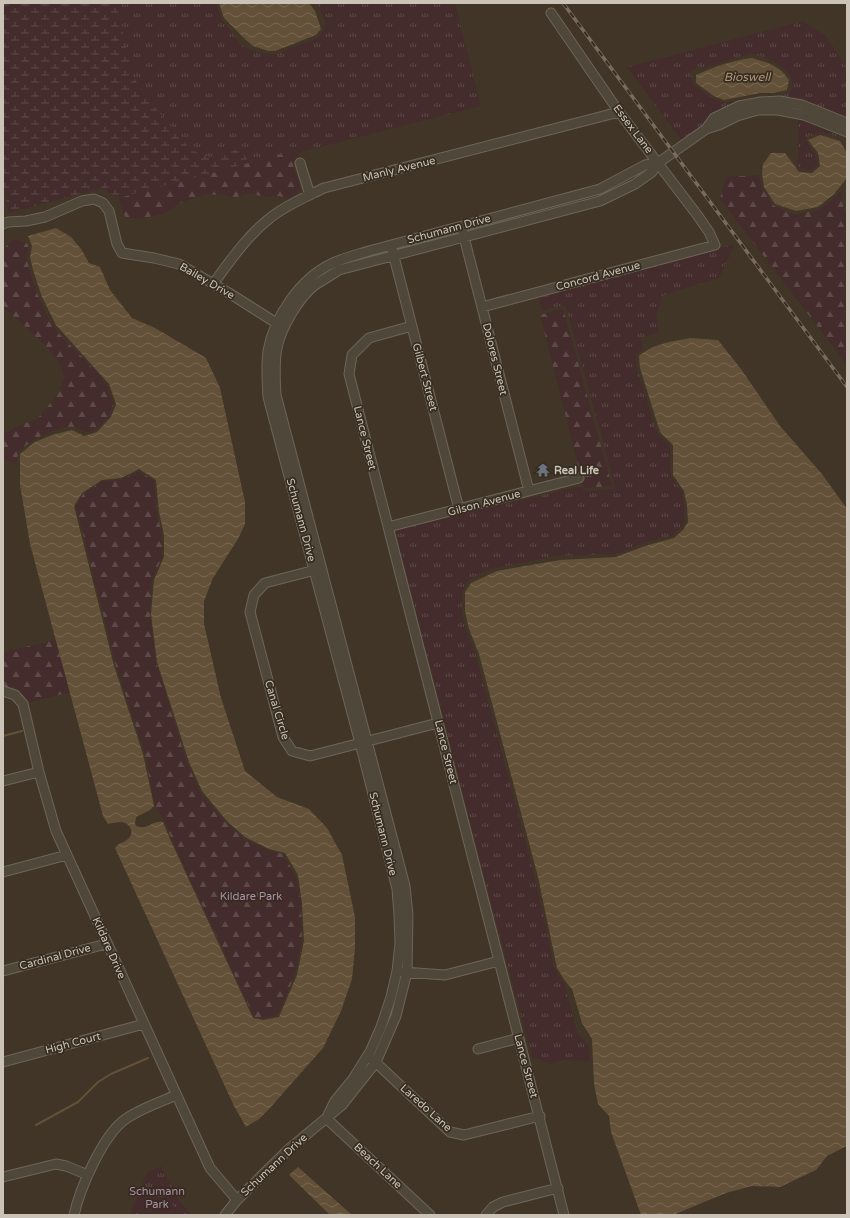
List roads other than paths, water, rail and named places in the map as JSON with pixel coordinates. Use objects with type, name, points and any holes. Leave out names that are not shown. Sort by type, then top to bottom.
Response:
[{"type":"street","name":"Essex Lane","points":[[551,13],[619,112],[702,221],[715,245]]},
{"type":"street","name":"Schumann Drive","points":[[706,129],[714,118],[739,106],[761,102],[779,102],[802,106],[847,123]]},
{"type":"street","name":"Schumann Drive","points":[[280,325],[314,286],[339,270],[600,200],[635,184],[652,172],[658,163],[706,129],[719,125],[737,116],[758,110],[778,110],[804,115],[847,132]]},
{"type":"street","name":"Manly Avenue","points":[[213,284],[246,241],[270,218],[290,204],[324,188],[619,112]]},
{"type":"street","points":[[300,162],[310,195]]},
{"type":"street","name":"Schumann Drive","points":[[326,1118],[335,1101],[353,1079],[368,1055],[381,1027],[392,997],[400,943],[397,889],[363,742],[318,569],[268,397],[268,351],[292,298],[315,274],[342,259],[597,190],[645,165],[658,163]]},
{"type":"street","points":[[597,190],[600,200]]},
{"type":"street","name":"Bailey Drive","points":[[3,224],[45,217],[82,201],[94,199],[103,203],[109,211],[117,244],[122,253],[179,264],[280,325]]},
{"type":"street","points":[[530,208],[533,218]]},
{"type":"street","name":"Dolores Street","points":[[461,226],[529,491]]},
{"type":"street","name":"Gilbert Street","points":[[391,245],[459,509]]},
{"type":"street","name":"Concord Avenue","points":[[482,307],[715,245]]},
{"type":"street","name":"Lance Street","points":[[412,326],[369,338],[352,355],[349,374],[540,1116],[564,1215]]},
{"type":"street","name":"Gilson Avenue","points":[[388,527],[580,478]]},
{"type":"street","name":"Canal Circle","points":[[318,569],[265,583],[254,595],[250,612],[283,736],[292,751],[310,756],[438,723]]},
{"type":"street","name":"Kildare Drive","points":[[3,691],[15,695],[23,704],[39,772],[56,831],[106,944],[210,1168],[237,1200]]},
{"type":"street","name":"Schumann Drive","points":[[225,1215],[237,1200],[289,1149],[342,1105],[376,1062],[396,1016],[407,972],[408,915],[405,886],[363,742]]},
{"type":"street","points":[[3,781],[39,772]]},
{"type":"street","points":[[3,872],[67,855]]},
{"type":"street","name":"Cardinal Drive","points":[[3,971],[106,944]]},
{"type":"street","points":[[397,971],[445,975],[499,961]]},
{"type":"street","name":"High Court","points":[[3,1062],[144,1024]]},
{"type":"street","points":[[478,1049],[519,1038]]},
{"type":"street","name":"Laredo Lane","points":[[368,1055],[450,1132],[464,1136],[540,1116]]},
{"type":"street","points":[[74,1215],[76,1204],[88,1175],[107,1138],[119,1124],[130,1116],[176,1095]]},
{"type":"street","name":"Beach Lane","points":[[326,1118],[430,1215]]},
{"type":"street","points":[[3,1175],[56,1164],[66,1166],[88,1175]]},
{"type":"street","points":[[486,1215],[493,1207],[503,1202],[558,1188]]},
{"type":"water","points":[[219,3],[309,3],[315,11],[321,29],[316,35],[275,51],[268,51],[253,46],[247,41],[224,18]]},
{"type":"water","name":"Bioswell","points":[[752,58],[773,65],[781,71],[789,80],[787,90],[774,93],[760,93],[724,100],[714,96],[696,83],[696,75],[724,64]]},
{"type":"water","points":[[820,135],[840,141],[847,153],[847,178],[834,194],[818,207],[796,211],[775,204],[764,187],[762,173],[763,164],[771,153],[785,153],[799,172],[812,173],[820,166],[818,153],[808,140]]},
{"type":"water","points":[[56,228],[71,237],[81,249],[89,263],[100,267],[110,290],[132,318],[155,328],[206,358],[220,388],[245,502],[245,524],[238,539],[213,578],[204,601],[204,624],[221,698],[245,771],[277,797],[309,809],[327,828],[342,855],[355,917],[355,948],[352,979],[341,1011],[323,1048],[269,1109],[259,1119],[246,1127],[234,1106],[115,848],[131,836],[129,825],[124,822],[108,824],[103,816],[30,544],[20,485],[20,454],[35,442],[52,435],[72,430],[84,436],[97,432],[111,417],[116,404],[109,384],[56,325],[42,297],[33,270],[30,257],[32,246],[28,236]],"holes":[[[139,469],[156,480],[159,512],[164,535],[164,557],[154,580],[151,614],[157,662],[189,762],[202,791],[227,821],[245,837],[269,849],[285,853],[298,875],[302,903],[304,941],[297,975],[279,1017],[263,1020],[253,1018],[163,822],[156,822],[143,827],[136,826],[135,824],[136,817],[150,810],[154,806],[143,754],[114,666],[74,506],[82,493],[102,480],[121,478]]]},
{"type":"water","points":[[690,338],[718,340],[741,369],[780,426],[822,474],[847,509],[847,1146],[827,1156],[816,1170],[780,1187],[752,1186],[726,1193],[673,1215],[641,1215],[611,1132],[609,1116],[598,1104],[594,1084],[592,1039],[582,1023],[572,989],[557,968],[538,877],[479,654],[469,629],[465,611],[465,592],[471,583],[497,571],[560,560],[616,557],[645,546],[674,538],[683,530],[688,522],[687,505],[684,491],[673,475],[673,445],[660,432],[640,368],[639,356],[651,348],[669,342]]},
{"type":"water","points":[[298,1167],[352,1215],[330,1215],[289,1175]]},
{"type":"waterway","points":[[3,736],[22,731]]},
{"type":"waterway","points":[[36,1125],[78,1102],[98,1082],[111,1074],[148,1058]]},
{"type":"railway","points":[[563,3],[847,387]]},
{"type":"place","name":"Real Life","points":[[543,470]]},
{"type":"park label","name":"Kildare Park","points":[[251,896]]},
{"type":"park label","name":"Schumann Park","points":[[157,1197]]}]
